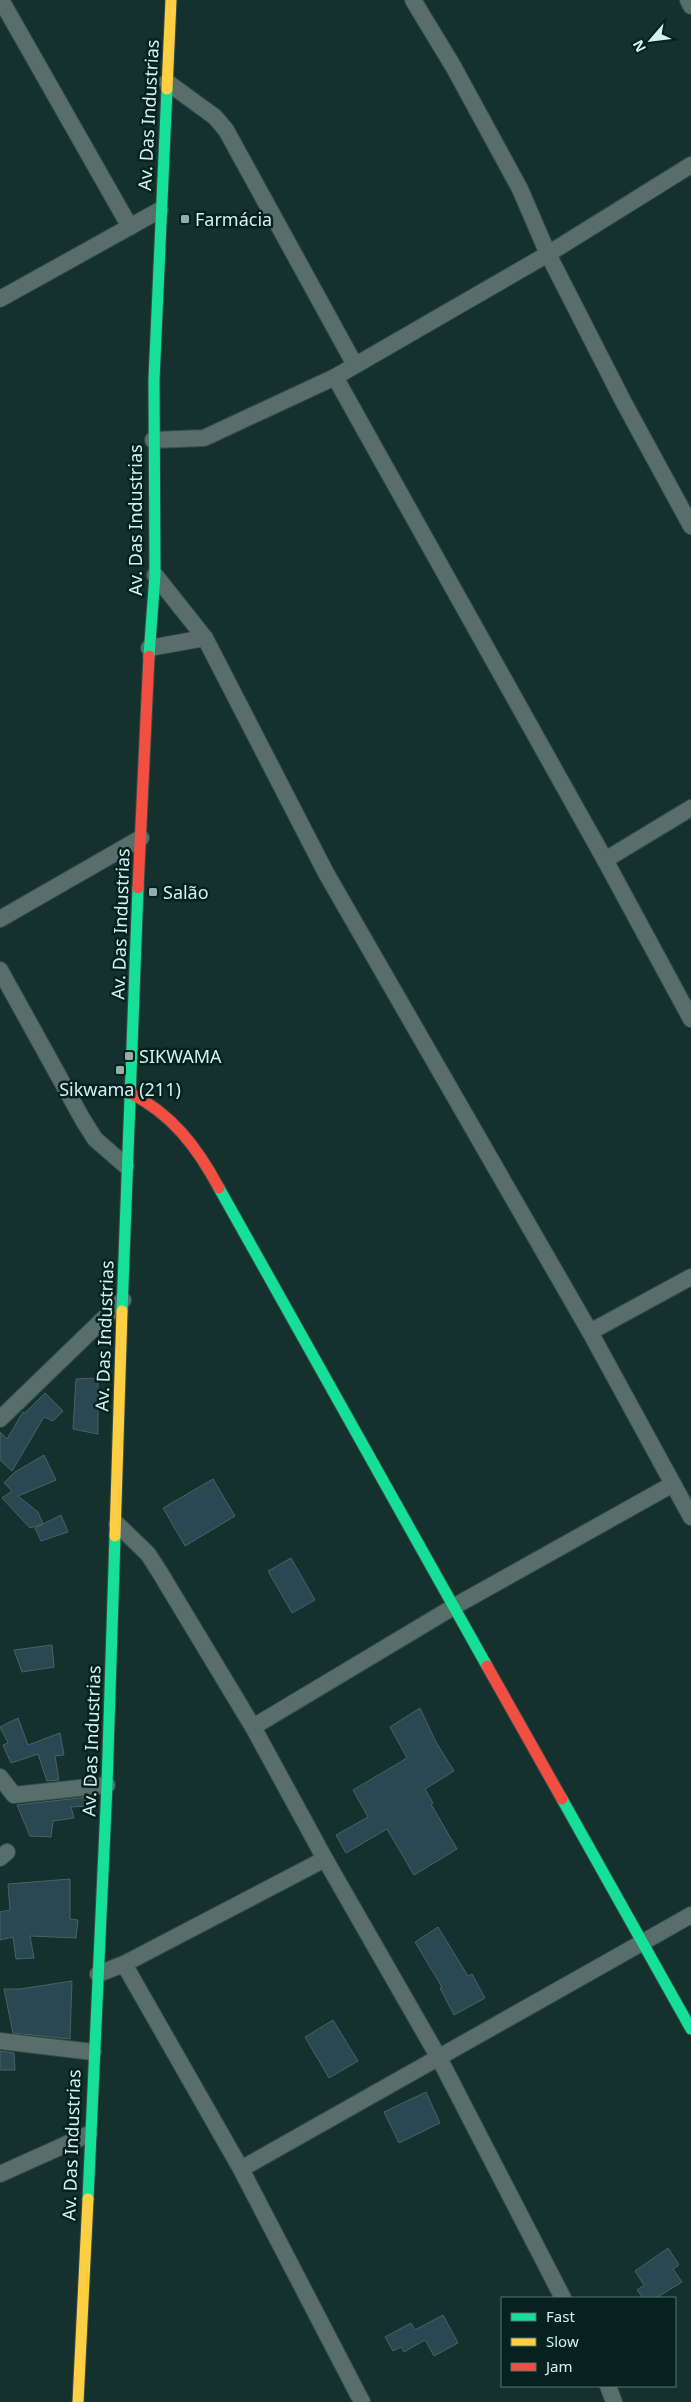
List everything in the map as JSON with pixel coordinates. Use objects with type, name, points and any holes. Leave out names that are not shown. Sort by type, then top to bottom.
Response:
[{"type":"main road","name":"Av. Das Industrias","points":[[78,2402],[89,2134],[107,1785],[126,1166],[149,648],[155,575],[154,380],[170,0]]},
{"type":"main road","points":[[130,1093],[149,1101],[174,1120],[215,1180],[691,2029]]},
{"type":"street","points":[[1,0],[130,227]]},
{"type":"street","points":[[413,0],[453,66],[520,189],[548,254],[623,401],[691,526]]},
{"type":"street","points":[[688,0],[691,6]]},
{"type":"street","points":[[167,82],[215,116],[226,130],[355,365]]},
{"type":"street","points":[[153,440],[204,438],[335,377],[548,254],[691,165]]},
{"type":"street","points":[[0,299],[160,210]]},
{"type":"street","points":[[335,377],[605,860],[691,1018]]},
{"type":"street","points":[[155,575],[205,638],[326,873],[590,1332],[691,1517]]},
{"type":"street","points":[[149,648],[205,638]]},
{"type":"street","points":[[605,860],[691,808]]},
{"type":"street","points":[[0,919],[141,838]]},
{"type":"street","points":[[0,970],[95,1139],[112,1156],[126,1166]]},
{"type":"street","points":[[590,1332],[691,1277]]},
{"type":"street","points":[[0,1419],[123,1300]]},
{"type":"street","points":[[253,1727],[455,1606],[673,1484]]},
{"type":"street","points":[[116,1524],[148,1554],[156,1565],[253,1727],[325,1859],[438,2058],[562,2297]]},
{"type":"street","points":[[0,1777],[14,1795],[107,1785]]},
{"type":"street","points":[[98,1974],[124,1964],[325,1859]]},
{"type":"street","points":[[241,2169],[691,1915]]},
{"type":"street","points":[[124,1964],[241,2169],[362,2402]]},
{"type":"street","points":[[0,2041],[93,2052]]},
{"type":"street","points":[[0,2174],[89,2134]]},
{"type":"street","points":[[608,2387],[614,2402]]},
{"type":"building","points":[[98,1378],[98,1434],[73,1429],[76,1379]]},
{"type":"building","points":[[45,1393],[63,1411],[53,1421],[44,1417],[12,1471],[0,1460],[0,1432],[7,1439],[23,1412],[25,1413]]},
{"type":"building","points":[[44,1455],[56,1480],[18,1496],[38,1512],[43,1524],[30,1528],[2,1498],[12,1491],[4,1483],[15,1472]]},
{"type":"building","points":[[213,1479],[235,1516],[185,1546],[163,1508]]},
{"type":"building","points":[[61,1515],[68,1532],[41,1541],[35,1528]]},
{"type":"building","points":[[291,1558],[315,1600],[292,1613],[268,1571]]},
{"type":"building","points":[[52,1645],[54,1667],[22,1672],[14,1650]]},
{"type":"building","points":[[420,1708],[436,1742],[454,1771],[425,1789],[433,1803],[431,1804],[457,1849],[414,1875],[387,1829],[346,1853],[336,1835],[368,1817],[353,1790],[407,1758],[390,1727]]},
{"type":"building","points":[[18,1718],[28,1745],[60,1733],[64,1755],[55,1756],[59,1780],[47,1781],[38,1754],[11,1763],[3,1745],[8,1743],[0,1727]]},
{"type":"building","points":[[88,1797],[90,1806],[71,1807],[74,1818],[53,1821],[51,1837],[30,1836],[17,1805]]},
{"type":"building","points":[[70,1879],[70,1919],[78,1920],[76,1938],[30,1936],[34,1958],[16,1959],[13,1937],[0,1940],[0,1912],[10,1910],[8,1884]]},
{"type":"building","points":[[438,1927],[468,1976],[472,1974],[485,1998],[454,2015],[440,1988],[442,1987],[415,1942]]},
{"type":"building","points":[[72,1981],[70,2039],[13,2033],[4,1989],[20,1989]]},
{"type":"building","points":[[333,2020],[358,2061],[329,2078],[305,2037]]},
{"type":"building","points":[[0,2051],[14,2053],[15,2070],[0,2070]]},
{"type":"building","points":[[426,2092],[440,2123],[399,2143],[384,2112]]},
{"type":"building","points":[[668,2248],[679,2265],[673,2269],[682,2282],[658,2297],[642,2297],[637,2290],[644,2285],[635,2271]]},
{"type":"building","points":[[443,2315],[458,2343],[434,2356],[425,2340],[404,2352],[401,2347],[393,2351],[385,2337],[411,2323],[415,2330]]},
{"type":"traffic: fast","points":[[149,656],[155,575],[154,380],[167,89]]},
{"type":"traffic: fast","points":[[122,1311],[138,888]]},
{"type":"traffic: fast","points":[[219,1188],[487,1666]]},
{"type":"traffic: fast","points":[[88,2199],[107,1785],[115,1536]]},
{"type":"traffic: fast","points":[[562,1799],[691,2029]]},
{"type":"traffic: slow","points":[[167,89],[171,0]]},
{"type":"traffic: slow","points":[[115,1536],[122,1311]]},
{"type":"traffic: slow","points":[[78,2402],[88,2199]]},
{"type":"traffic: jam","points":[[138,888],[149,656]]},
{"type":"traffic: jam","points":[[130,1093],[145,1101],[171,1121],[192,1145],[219,1188]]},
{"type":"traffic: jam","points":[[487,1666],[562,1799]]},
{"type":"place","name":"Farmácia","points":[[185,219]]},
{"type":"place","name":"Salão","points":[[153,892]]},
{"type":"place","name":"SIKWAMA","points":[[129,1056]]},
{"type":"place","name":"Sikwama (211)","points":[[120,1070]]}]
